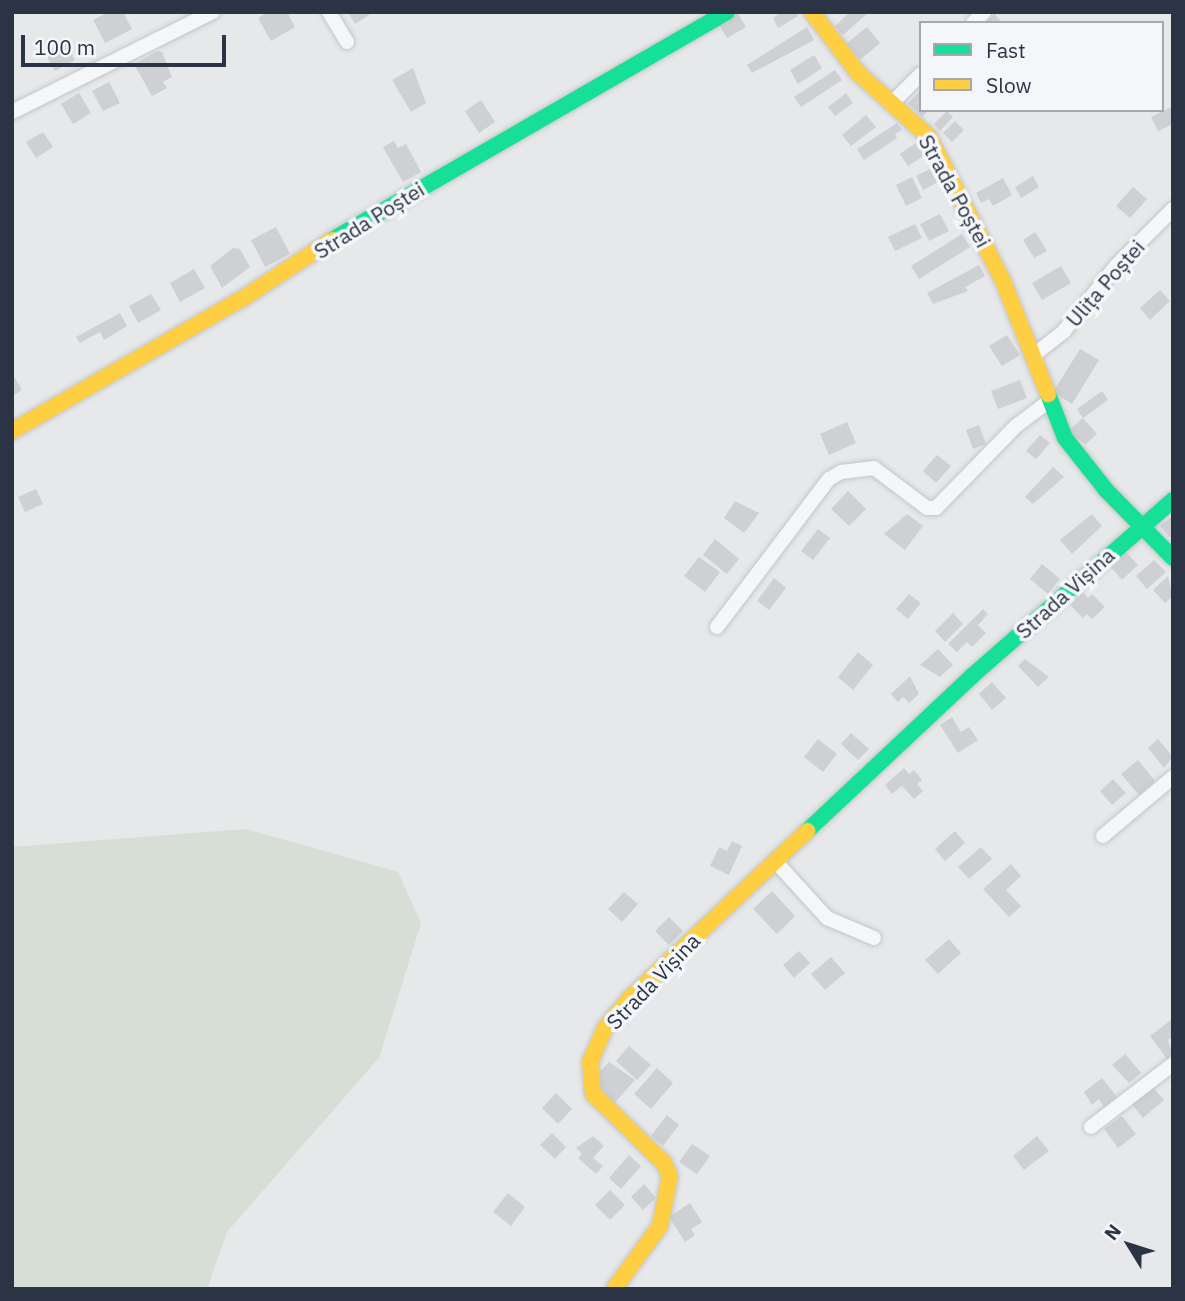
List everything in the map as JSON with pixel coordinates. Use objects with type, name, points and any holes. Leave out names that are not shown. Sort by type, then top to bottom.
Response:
[{"type":"street","points":[[12,112],[213,12]]},
{"type":"street","points":[[329,12],[347,42]]},
{"type":"street","name":"Strada Poștei","points":[[12,431],[242,299],[390,203],[578,102],[727,12]]},
{"type":"street","name":"Strada Poștei","points":[[812,12],[858,73],[916,123],[942,158],[1035,354],[1048,402],[1076,456],[1173,558]]},
{"type":"street","points":[[891,104],[919,76]]},
{"type":"street","name":"Ulița Poștei","points":[[1035,354],[1064,331],[1116,266],[1173,209]]},
{"type":"street","points":[[717,627],[829,480],[841,471],[874,468],[927,508],[936,508],[1016,426],[1048,402]]},
{"type":"street","name":"Strada Vișina","points":[[614,1289],[655,1236],[670,1176],[664,1163],[593,1094],[588,1075],[593,1052],[622,1007],[775,861],[1140,525],[1173,500]]},
{"type":"street","points":[[1103,836],[1173,777]]},
{"type":"street","points":[[775,861],[827,918],[874,938]]},
{"type":"street","points":[[1091,1127],[1173,1064]]},
{"type":"shaded area","points":[[246,829],[398,872],[421,923],[379,1058],[227,1232],[207,1289],[12,1289],[12,847]]},
{"type":"building","points":[[109,12],[123,12],[132,29],[105,43],[93,20]]},
{"type":"building","points":[[268,12],[287,12],[295,27],[271,41],[258,18]]},
{"type":"building","points":[[348,12],[368,12],[369,15],[355,24]]},
{"type":"building","points":[[737,12],[746,27],[727,38],[718,23]]},
{"type":"building","points":[[782,12],[796,12],[798,16],[778,28],[773,18]]},
{"type":"building","points":[[850,12],[869,12],[843,35],[835,26]]},
{"type":"building","points":[[995,14],[1000,21],[987,21]]},
{"type":"building","points":[[807,27],[814,40],[752,73],[747,65]]},
{"type":"building","points":[[867,27],[880,43],[860,60],[846,44]]},
{"type":"building","points":[[65,41],[75,60],[55,71],[44,52]]},
{"type":"building","points":[[157,51],[162,52],[172,77],[163,82],[167,88],[152,96],[134,64]]},
{"type":"building","points":[[814,55],[822,68],[798,84],[790,70]]},
{"type":"building","points":[[413,68],[426,103],[411,112],[392,80]]},
{"type":"building","points":[[835,70],[842,80],[801,107],[794,97]]},
{"type":"building","points":[[109,82],[120,103],[103,111],[92,91]]},
{"type":"building","points":[[919,92],[919,112],[927,112],[922,117],[908,103]]},
{"type":"building","points":[[79,93],[91,113],[73,124],[61,104]]},
{"type":"building","points":[[846,93],[853,103],[835,116],[828,107]]},
{"type":"building","points":[[481,100],[495,122],[479,133],[465,111]]},
{"type":"building","points":[[1173,106],[1173,124],[1158,131],[1151,117]]},
{"type":"building","points":[[946,112],[953,117],[940,131],[934,124]]},
{"type":"building","points":[[866,115],[876,127],[851,146],[842,135]]},
{"type":"building","points":[[955,121],[964,130],[952,142],[943,133]]},
{"type":"building","points":[[897,123],[902,130],[895,134],[897,138],[864,160],[857,149]]},
{"type":"building","points":[[43,132],[53,147],[36,158],[26,142]]},
{"type":"building","points":[[920,140],[928,153],[908,166],[900,154]]},
{"type":"building","points":[[394,141],[398,148],[406,144],[421,172],[403,182],[383,147]]},
{"type":"building","points":[[933,167],[940,181],[923,190],[916,176]]},
{"type":"building","points":[[1033,176],[1039,187],[1021,198],[1015,187]]},
{"type":"building","points":[[912,177],[922,198],[906,206],[896,185]]},
{"type":"building","points":[[1003,178],[1012,195],[993,206],[989,199],[981,203],[976,193]]},
{"type":"building","points":[[1133,187],[1147,199],[1130,218],[1116,206]]},
{"type":"building","points":[[940,214],[949,231],[929,241],[920,224]]},
{"type":"building","points":[[915,224],[922,238],[895,251],[888,237]]},
{"type":"building","points":[[276,227],[290,254],[265,267],[251,240]]},
{"type":"building","points":[[1035,232],[1047,251],[1034,258],[1023,240]]},
{"type":"building","points":[[962,234],[970,247],[919,279],[911,266]]},
{"type":"building","points":[[233,248],[240,249],[250,267],[222,288],[210,266]]},
{"type":"building","points":[[979,265],[985,276],[965,287],[968,291],[933,304],[927,293]]},
{"type":"building","points":[[1061,266],[1071,283],[1042,300],[1032,283]]},
{"type":"building","points":[[194,269],[205,288],[180,302],[170,283]]},
{"type":"building","points":[[1160,290],[1170,301],[1150,320],[1140,308]]},
{"type":"building","points":[[151,294],[161,310],[138,323],[129,306]]},
{"type":"building","points":[[120,313],[127,326],[104,340],[100,332],[80,343],[76,337]]},
{"type":"building","points":[[1007,335],[1020,355],[1002,366],[989,346]]},
{"type":"building","points":[[1080,349],[1099,360],[1072,404],[1053,392]]},
{"type":"building","points":[[12,373],[22,390],[12,396]]},
{"type":"building","points":[[1020,380],[1027,398],[998,409],[991,391]]},
{"type":"building","points":[[1102,391],[1108,400],[1083,418],[1077,409]]},
{"type":"building","points":[[1083,418],[1097,434],[1086,444],[1067,432]]},
{"type":"building","points":[[847,422],[856,443],[829,455],[820,434]]},
{"type":"building","points":[[979,425],[986,444],[973,449],[966,430]]},
{"type":"building","points":[[1040,435],[1050,443],[1036,459],[1026,451]]},
{"type":"building","points":[[937,455],[951,466],[936,483],[923,471]]},
{"type":"building","points":[[1053,467],[1064,477],[1033,504],[1025,497]]},
{"type":"building","points":[[36,489],[43,504],[25,512],[18,497]]},
{"type":"building","points":[[848,491],[866,509],[849,526],[831,509]]},
{"type":"building","points":[[735,501],[759,513],[744,533],[724,518]]},
{"type":"building","points":[[907,514],[923,526],[905,550],[884,534]]},
{"type":"building","points":[[1092,514],[1102,526],[1072,554],[1060,540]]},
{"type":"building","points":[[1173,516],[1173,536],[1170,538],[1160,526]]},
{"type":"building","points":[[818,529],[830,538],[813,560],[801,551]]},
{"type":"building","points":[[715,539],[739,559],[727,574],[703,555]]},
{"type":"building","points":[[1125,551],[1138,565],[1122,580],[1109,565]]},
{"type":"building","points":[[699,557],[720,572],[705,592],[684,576]]},
{"type":"building","points":[[1154,560],[1166,572],[1147,589],[1136,576]]},
{"type":"building","points":[[1042,564],[1060,579],[1048,594],[1030,579]]},
{"type":"building","points":[[1168,576],[1173,596],[1165,603],[1153,590]]},
{"type":"building","points":[[774,578],[786,588],[769,610],[757,601]]},
{"type":"building","points":[[1083,592],[1088,598],[1092,594],[1105,607],[1092,619],[1087,614],[1083,618],[1070,605]]},
{"type":"building","points":[[909,594],[921,603],[908,619],[896,609]]},
{"type":"building","points":[[983,609],[988,614],[978,625],[986,633],[972,647],[967,642],[957,652],[948,644]]},
{"type":"building","points":[[953,613],[963,624],[945,642],[935,631]]},
{"type":"building","points":[[938,649],[953,665],[940,677],[920,665]]},
{"type":"building","points":[[858,652],[873,665],[853,690],[838,677]]},
{"type":"building","points":[[1025,659],[1049,677],[1038,687],[1018,666]]},
{"type":"building","points":[[910,676],[919,694],[909,703],[903,697],[898,702],[891,694]]},
{"type":"building","points":[[992,682],[1006,698],[992,710],[979,694]]},
{"type":"building","points":[[952,717],[961,732],[969,727],[978,740],[958,753],[940,725]]},
{"type":"building","points":[[851,733],[869,749],[858,760],[841,744]]},
{"type":"building","points":[[818,739],[837,754],[823,772],[804,757]]},
{"type":"building","points":[[1158,739],[1173,757],[1164,768],[1148,748]]},
{"type":"building","points":[[1138,760],[1155,781],[1139,795],[1121,774]]},
{"type":"building","points":[[904,768],[909,774],[914,770],[922,780],[917,784],[923,791],[914,799],[902,786],[892,794],[885,785]]},
{"type":"building","points":[[1113,779],[1126,793],[1112,805],[1100,791]]},
{"type":"building","points":[[955,831],[965,843],[945,861],[935,849]]},
{"type":"building","points":[[732,841],[742,846],[729,875],[710,866],[719,847],[727,851]]},
{"type":"building","points":[[981,847],[992,859],[969,879],[958,867]]},
{"type":"building","points":[[1011,864],[1021,876],[1006,890],[1021,906],[1009,917],[983,889]]},
{"type":"building","points":[[772,891],[795,916],[777,934],[753,909]]},
{"type":"building","points":[[624,892],[638,904],[622,922],[608,909]]},
{"type":"building","points":[[669,917],[683,931],[669,945],[655,931]]},
{"type":"building","points":[[949,939],[961,953],[938,974],[925,960]]},
{"type":"building","points":[[799,951],[810,963],[794,978],[783,965]]},
{"type":"building","points":[[831,957],[845,973],[825,990],[811,974]]},
{"type":"building","points":[[1171,1020],[1173,1036],[1168,1040],[1173,1054],[1167,1059],[1150,1036]]},
{"type":"building","points":[[629,1046],[651,1065],[637,1080],[616,1061]]},
{"type":"building","points":[[1125,1054],[1141,1073],[1129,1083],[1112,1065]]},
{"type":"building","points":[[609,1062],[635,1080],[611,1107],[594,1091],[598,1074]]},
{"type":"building","points":[[657,1068],[673,1083],[651,1109],[634,1094]]},
{"type":"building","points":[[1102,1078],[1117,1097],[1104,1107],[1099,1099],[1092,1105],[1084,1092]]},
{"type":"building","points":[[1151,1085],[1164,1100],[1143,1118],[1130,1102]]},
{"type":"building","points":[[556,1093],[572,1109],[558,1124],[542,1108]]},
{"type":"building","points":[[667,1115],[679,1125],[663,1146],[651,1136]]},
{"type":"building","points":[[1122,1116],[1136,1134],[1118,1148],[1104,1129]]},
{"type":"building","points":[[552,1133],[566,1147],[555,1159],[540,1145]]},
{"type":"building","points":[[593,1136],[604,1146],[593,1158],[603,1166],[596,1174],[578,1158],[582,1154],[576,1148]]},
{"type":"building","points":[[1037,1136],[1049,1151],[1024,1170],[1013,1156]]},
{"type":"building","points":[[692,1144],[710,1156],[697,1174],[679,1162]]},
{"type":"building","points":[[629,1155],[641,1166],[621,1189],[609,1178]]},
{"type":"building","points":[[644,1184],[656,1198],[643,1210],[631,1197]]},
{"type":"building","points":[[610,1190],[625,1205],[610,1220],[595,1205]]},
{"type":"building","points":[[508,1193],[525,1207],[511,1226],[493,1212]]},
{"type":"building","points":[[690,1203],[702,1222],[691,1229],[695,1235],[685,1242],[669,1217]]},
{"type":"traffic: fast","points":[[332,240],[727,12]]},
{"type":"traffic: fast","points":[[1048,394],[1065,438],[1106,490],[1173,558]]},
{"type":"traffic: fast","points":[[807,831],[972,676],[1173,500]]},
{"type":"traffic: slow","points":[[812,12],[858,73],[929,137],[1003,281],[1048,394]]},
{"type":"traffic: slow","points":[[12,431],[242,299],[332,240]]},
{"type":"traffic: slow","points":[[614,1289],[660,1226],[670,1176],[664,1163],[593,1094],[590,1062],[605,1028],[629,999],[807,831]]}]
